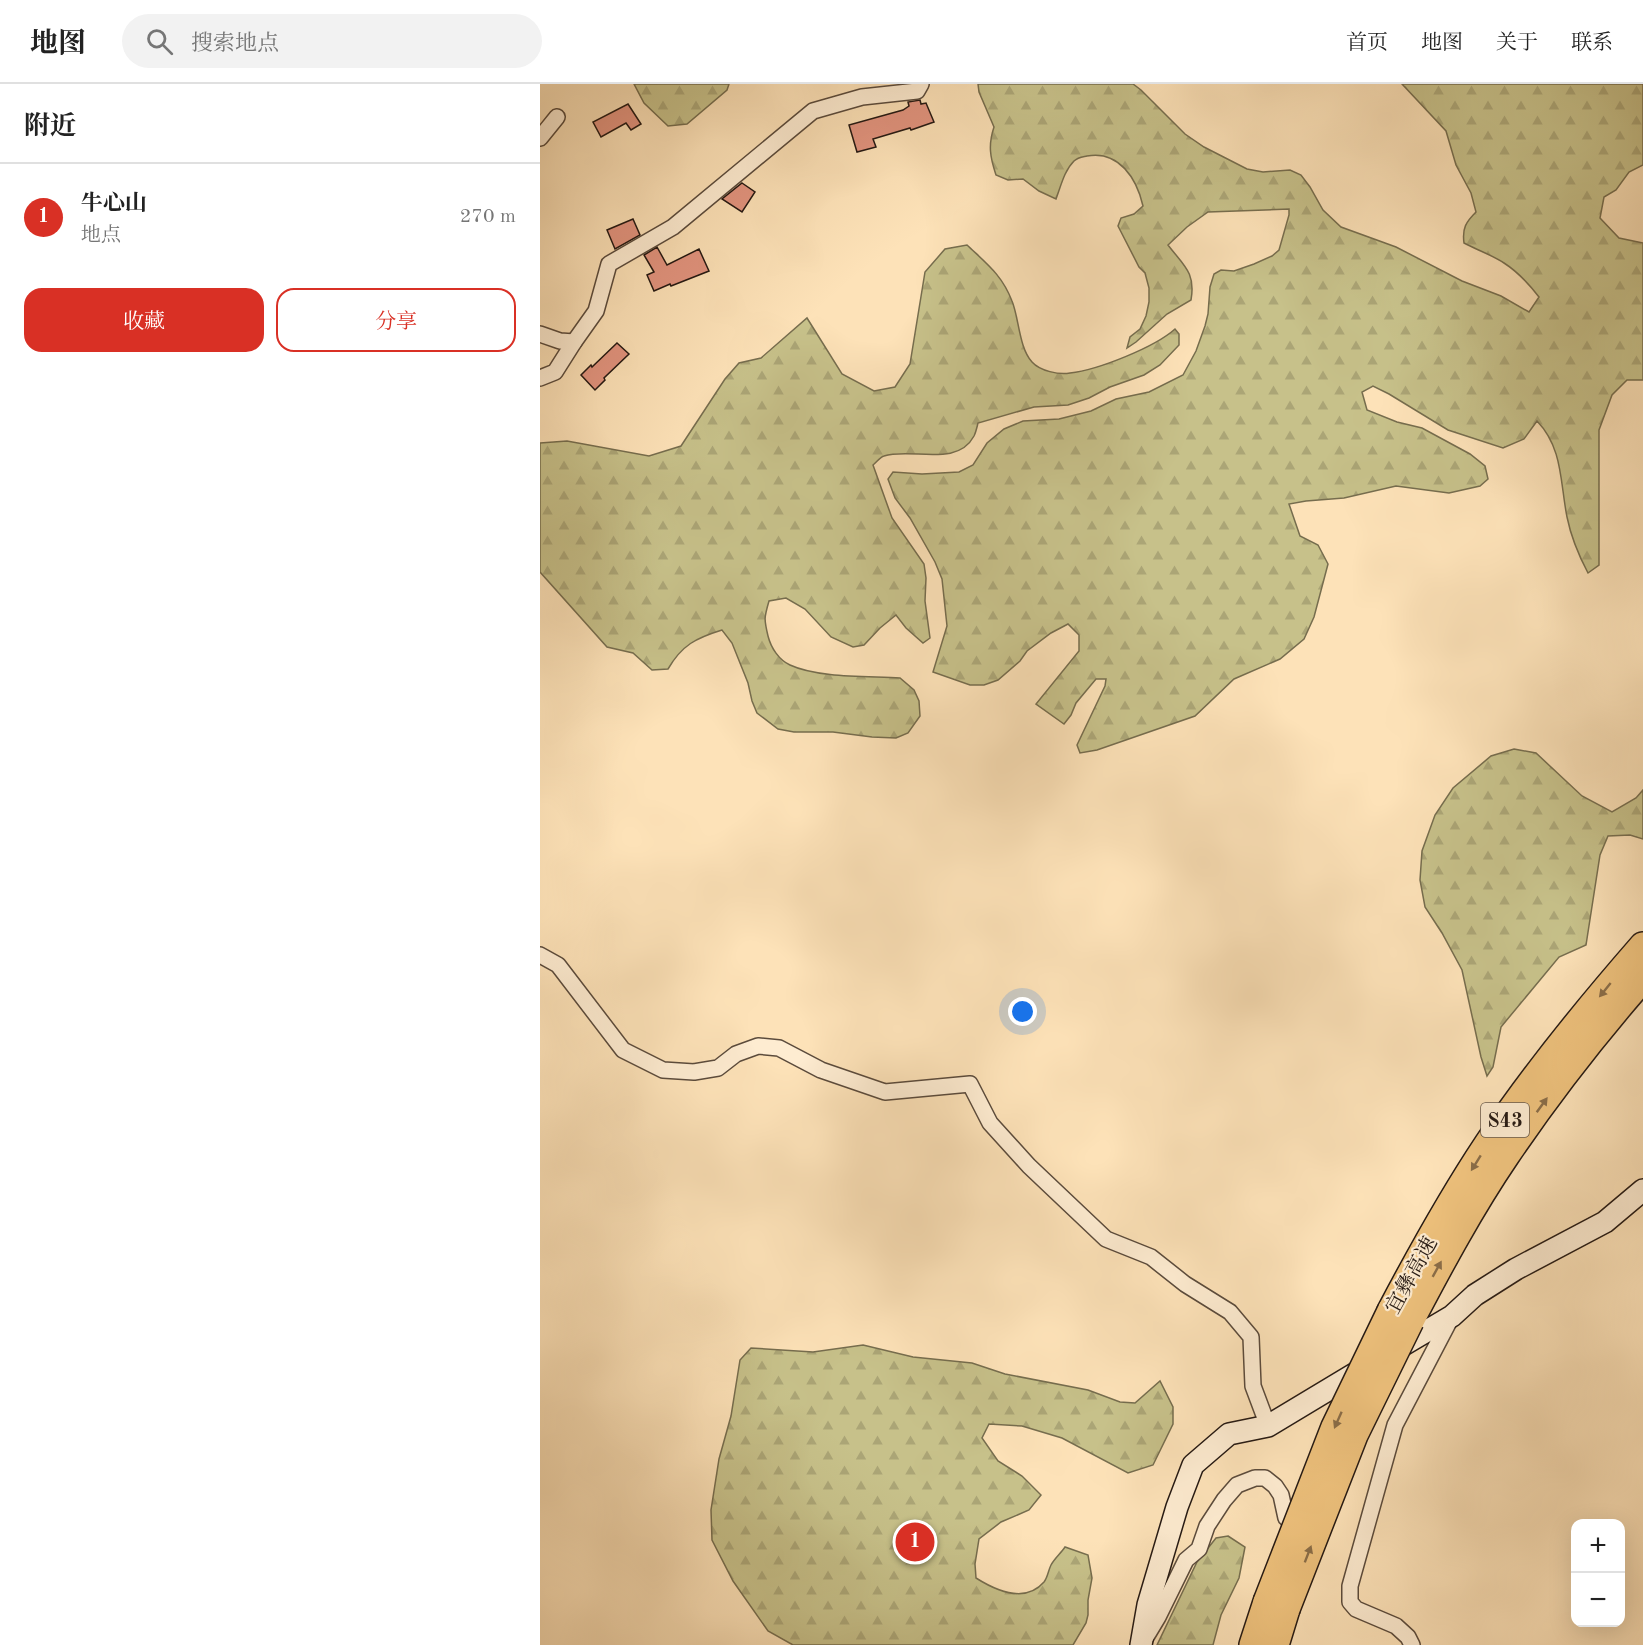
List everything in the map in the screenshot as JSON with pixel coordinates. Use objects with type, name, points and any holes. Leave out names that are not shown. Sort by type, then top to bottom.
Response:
[{"type":"highway","name":"宜彝高速","points":[[1253,1645],[1277,1605],[1354,1435],[1432,1236],[1488,1144],[1566,1038],[1643,946]]},
{"type":"highway","name":"宜彝高速","points":[[1400,1316],[1440,1264],[1505,1156],[1583,1051],[1643,978]]},
{"type":"highway","name":"宜彝高速","points":[[1275,1645],[1277,1605]]},
{"type":"main road","points":[[1141,1645],[1148,1605],[1177,1507],[1193,1465],[1229,1434],[1269,1426],[1452,1316],[1475,1295],[1516,1269],[1605,1222],[1643,1190]]},
{"type":"street","points":[[540,378],[555,372],[596,311],[609,264],[673,227],[813,111],[862,97],[917,91],[921,84]]},
{"type":"street","points":[[540,138],[557,117]]},
{"type":"street","points":[[540,334],[560,341],[574,342]]},
{"type":"street","points":[[540,955],[558,965],[623,1050],[663,1070],[694,1072],[718,1068],[736,1054],[758,1046],[779,1048],[821,1070],[885,1092],[970,1084],[990,1123],[1029,1166],[1106,1239],[1151,1257],[1185,1284],[1230,1312],[1251,1337],[1253,1386],[1269,1426]]},
{"type":"street","points":[[1412,1645],[1408,1637],[1396,1626],[1356,1609],[1350,1602],[1350,1586],[1395,1425],[1452,1316]]},
{"type":"street","points":[[1141,1645],[1158,1617],[1186,1560],[1199,1550],[1207,1526],[1224,1500],[1238,1485],[1255,1478],[1265,1478],[1281,1495],[1286,1518]]},
{"type":"green space","points":[[634,84],[729,84],[727,90],[687,124],[668,126],[644,103]]},
{"type":"green space","points":[[978,84],[1133,84],[1185,134],[1204,147],[1247,169],[1263,172],[1290,170],[1301,175],[1323,210],[1341,227],[1396,247],[1462,281],[1501,296],[1529,312],[1539,297],[1527,283],[1514,270],[1495,257],[1464,243],[1466,226],[1476,212],[1471,193],[1456,165],[1446,131],[1402,84],[1643,84],[1643,165],[1629,172],[1616,190],[1604,197],[1600,218],[1619,238],[1643,243],[1643,380],[1627,380],[1612,395],[1599,430],[1599,565],[1588,573],[1578,552],[1569,524],[1556,454],[1552,442],[1537,421],[1524,439],[1503,448],[1448,430],[1373,386],[1362,392],[1367,410],[1397,422],[1422,428],[1470,454],[1485,466],[1488,479],[1480,486],[1449,493],[1396,486],[1344,498],[1289,504],[1300,536],[1318,545],[1328,564],[1314,617],[1304,639],[1280,659],[1234,679],[1195,716],[1097,750],[1080,753],[1077,745],[1105,686],[1106,679],[1096,679],[1076,703],[1064,724],[1036,704],[1079,651],[1079,635],[1068,624],[1051,633],[1027,651],[1020,661],[998,680],[984,685],[970,685],[933,672],[947,626],[942,579],[910,518],[895,498],[888,479],[893,472],[922,474],[959,472],[973,465],[987,443],[1004,429],[1023,421],[1059,419],[1091,411],[1116,399],[1149,392],[1183,375],[1196,351],[1205,326],[1214,274],[1221,270],[1234,271],[1272,256],[1279,250],[1289,215],[1289,209],[1208,212],[1187,227],[1168,245],[1190,276],[1191,300],[1167,314],[1127,348],[1130,337],[1140,329],[1149,302],[1149,288],[1145,273],[1139,267],[1118,226],[1121,218],[1134,214],[1143,206],[1131,177],[1117,162],[1108,157],[1098,155],[1080,157],[1068,169],[1056,199],[1039,191],[1023,179],[1008,180],[996,175],[990,151],[994,127],[979,92]]},
{"type":"green space","points":[[967,245],[1004,284],[1014,308],[1024,349],[1032,362],[1040,368],[1055,373],[1082,371],[1126,357],[1175,329],[1179,334],[1179,345],[1160,365],[1144,375],[1110,387],[1089,398],[1068,405],[1034,407],[978,423],[974,436],[966,446],[957,451],[933,455],[895,454],[883,457],[873,465],[892,518],[924,564],[925,601],[930,638],[923,643],[906,628],[896,615],[864,645],[853,647],[831,637],[805,609],[786,598],[769,601],[765,618],[768,636],[776,653],[786,663],[801,669],[829,674],[900,678],[914,690],[919,701],[920,716],[908,733],[896,738],[778,729],[757,713],[732,643],[722,630],[705,636],[684,648],[668,669],[652,670],[633,653],[607,647],[540,572],[540,443],[567,441],[649,456],[681,446],[725,379],[739,363],[761,358],[807,318],[842,374],[874,391],[895,387],[910,364],[925,272],[945,249]]},
{"type":"green space","points":[[1514,749],[1536,753],[1582,796],[1612,812],[1636,798],[1643,790],[1643,839],[1630,835],[1608,836],[1600,855],[1586,945],[1559,957],[1501,1027],[1493,1067],[1487,1076],[1462,970],[1425,907],[1420,880],[1422,851],[1435,815],[1453,788],[1491,756]]},
{"type":"green space","points":[[863,1345],[913,1357],[972,1363],[1005,1374],[1088,1390],[1120,1402],[1135,1403],[1160,1381],[1173,1407],[1173,1424],[1153,1465],[1128,1473],[1062,1438],[1022,1426],[989,1424],[982,1438],[998,1461],[1022,1476],[1041,1495],[1029,1510],[1001,1522],[979,1539],[975,1564],[976,1578],[992,1587],[1019,1594],[1036,1589],[1044,1582],[1052,1563],[1065,1547],[1088,1555],[1092,1578],[1088,1615],[1073,1645],[793,1645],[768,1631],[733,1581],[712,1540],[711,1510],[719,1459],[731,1416],[740,1360],[751,1348],[813,1352]]},
{"type":"green space","points":[[1228,1536],[1245,1547],[1239,1578],[1221,1615],[1213,1645],[1157,1645],[1197,1562],[1216,1538]]},
{"type":"building","points":[[920,100],[921,104],[926,103],[934,122],[873,139],[876,147],[857,152],[849,125],[903,110],[909,106],[908,102]]},
{"type":"building","points":[[628,104],[641,124],[631,130],[626,123],[601,137],[593,122]]},
{"type":"building","points":[[742,183],[755,192],[742,212],[722,199]]},
{"type":"building","points":[[633,219],[640,235],[615,249],[607,230]]},
{"type":"building","points":[[657,247],[667,265],[699,249],[709,271],[654,291],[647,275],[654,272],[644,255]]},
{"type":"building","points":[[617,343],[629,354],[595,390],[581,375]]},
{"type":"place","name":"牛心山","points":[[915,1542]]}]
